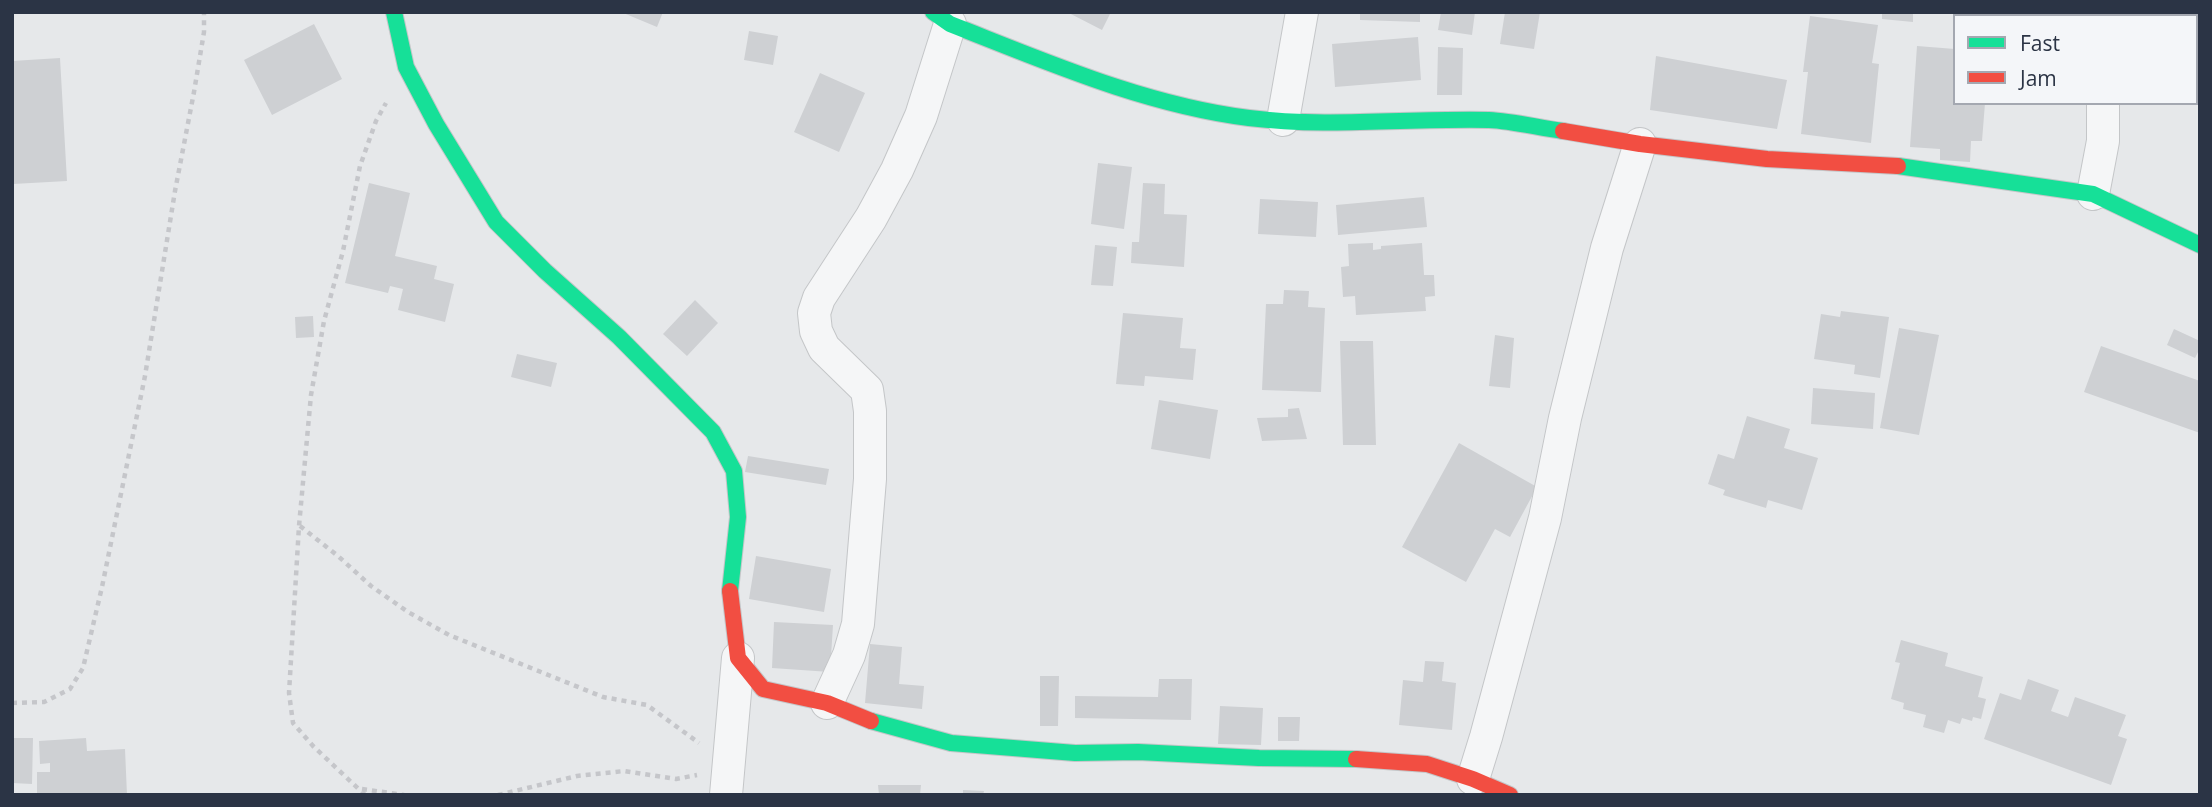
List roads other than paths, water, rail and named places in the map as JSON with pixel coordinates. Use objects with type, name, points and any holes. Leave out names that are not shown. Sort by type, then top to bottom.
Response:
[{"type":"street","points":[[394,12],[406,67],[436,124],[496,222],[545,271],[619,337],[713,432],[734,471],[738,517],[730,590],[738,658],[724,785]]},
{"type":"street","points":[[1283,120],[1302,12]]},
{"type":"street","points":[[827,703],[849,655],[858,624],[870,479],[870,411],[867,390],[824,348],[816,331],[814,313],[819,298],[871,218],[897,170],[921,116],[941,18],[1071,72],[1182,105],[1250,118],[1331,122],[1492,120],[1640,144],[1767,159],[1903,166],[2093,194],[2200,245]]},
{"type":"street","points":[[2093,194],[2103,141],[2103,105]]},
{"type":"street","points":[[1473,779],[1545,518],[1565,418],[1607,248],[1640,144]]},
{"type":"street","points":[[738,658],[763,689],[827,703],[862,719],[951,743],[1075,753],[1138,752],[1259,758],[1374,759],[1427,764],[1510,795]]}]
